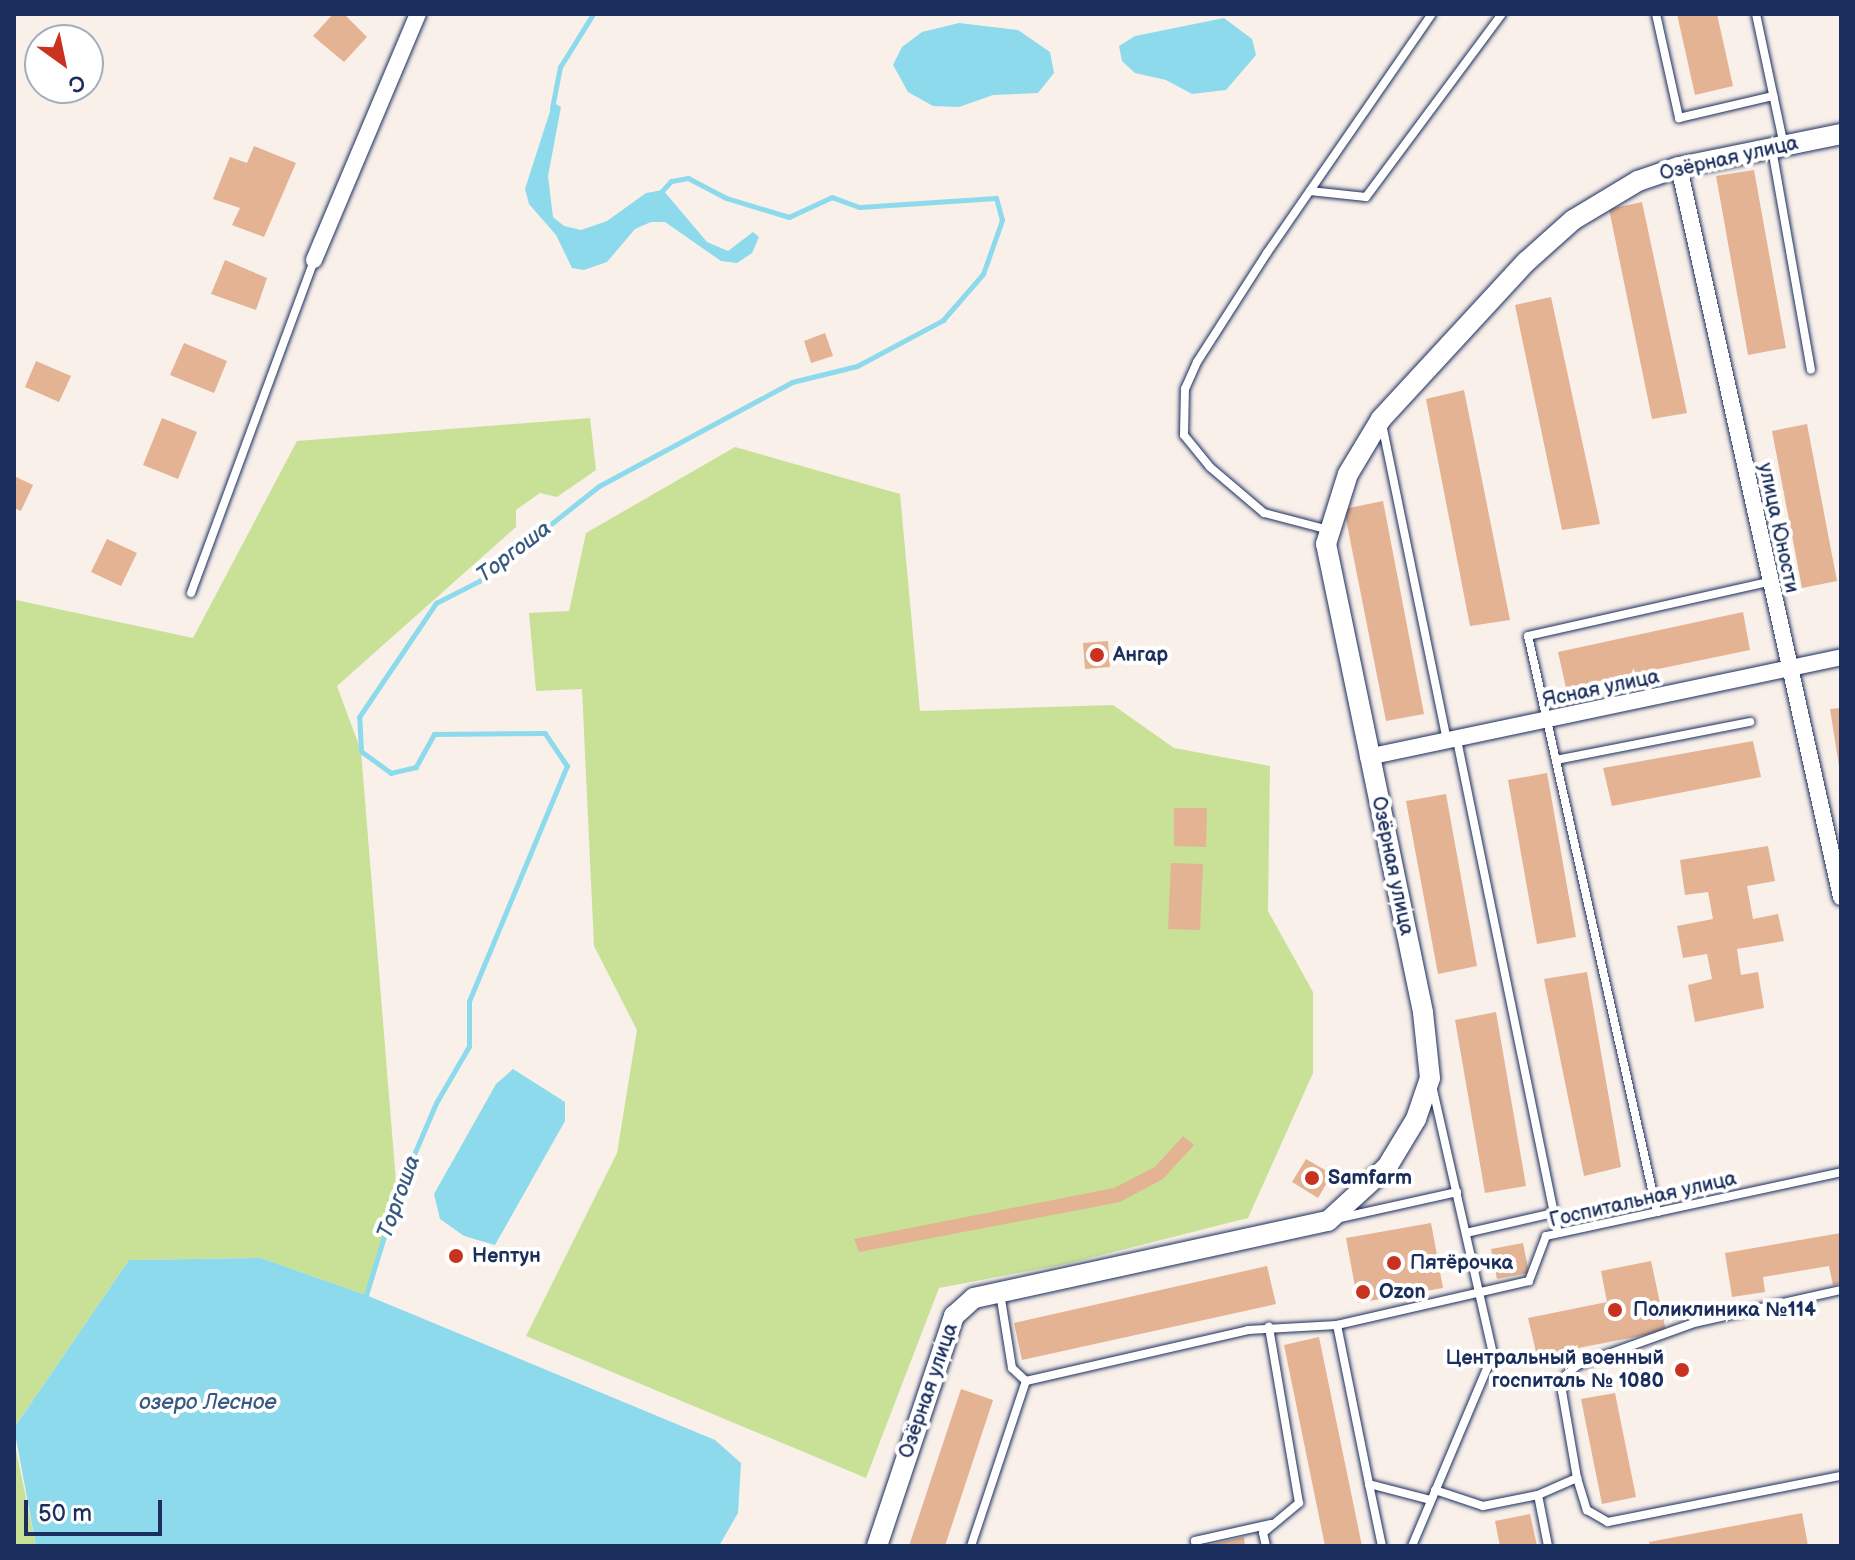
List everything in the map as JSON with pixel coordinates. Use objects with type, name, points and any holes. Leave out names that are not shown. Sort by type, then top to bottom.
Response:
[{"type":"street","points":[[314,260],[418,14]]},
{"type":"street","name":"Озёрная улица","points":[[877,1546],[954,1316],[974,1298],[1328,1221],[1387,1167],[1416,1119],[1430,1078],[1423,1012],[1326,544],[1348,474],[1381,419],[1526,262],[1573,220],[1638,181],[1679,167],[1841,134]]},
{"type":"street","name":"улица Юности","points":[[1679,167],[1768,582],[1841,897]]},
{"type":"street","name":"Ясная улица","points":[[1368,757],[1841,657]]},
{"type":"lane","points":[[1330,530],[1264,513],[1193,447],[1184,435],[1182,415],[1197,362],[1432,14]]},
{"type":"lane","points":[[1310,191],[1366,197],[1502,14]]},
{"type":"lane","points":[[1656,14],[1679,118],[1773,96]]},
{"type":"lane","points":[[1756,14],[1773,96],[1811,370]]},
{"type":"lane","points":[[191,593],[314,260]]},
{"type":"lane","points":[[1381,419],[1558,1233]]},
{"type":"lane","points":[[1657,1212],[1528,636],[1768,582]]},
{"type":"lane","points":[[1556,760],[1750,722]]},
{"type":"lane","points":[[1412,1546],[1493,1354],[1430,1078]]},
{"type":"lane","name":"Госпитальная улица","points":[[1479,1293],[1529,1281],[1546,1236],[1841,1172]]},
{"type":"lane","points":[[1328,1221],[1457,1192]]},
{"type":"lane","points":[[1466,1233],[1553,1213]]},
{"type":"lane","points":[[1000,1290],[1012,1368],[1026,1381]]},
{"type":"lane","points":[[1841,1290],[1694,1323],[1578,1365],[1566,1375],[1562,1391],[1577,1478],[1587,1510],[1608,1522],[1841,1476]]},
{"type":"lane","points":[[1026,1381],[1269,1327],[1337,1325],[1479,1293]]},
{"type":"lane","points":[[1337,1325],[1382,1546]]},
{"type":"lane","points":[[1266,1546],[1263,1533],[1299,1503],[1269,1327]]},
{"type":"lane","points":[[971,1546],[1026,1381]]},
{"type":"lane","points":[[1435,1490],[1483,1506],[1538,1495],[1577,1478]]},
{"type":"lane","points":[[1369,1484],[1431,1500]]},
{"type":"lane","points":[[1538,1495],[1548,1546]]},
{"type":"lane","points":[[1196,1546],[1195,1541],[1272,1524]]},
{"type":"green space","points":[[590,418],[596,470],[557,497],[540,493],[516,510],[516,527],[337,686],[361,751],[397,1194],[366,1295],[261,1258],[129,1260],[14,1428],[16,600],[193,638],[297,441]]},
{"type":"green space","points":[[735,447],[900,494],[920,711],[1113,705],[1174,748],[1270,766],[1268,911],[1313,992],[1313,1073],[1248,1218],[1066,1264],[939,1288],[866,1478],[526,1336],[617,1153],[637,1030],[594,946],[582,689],[536,691],[529,613],[569,611],[586,533]]},
{"type":"green space","points":[[14,1440],[36,1546],[14,1546]]},
{"type":"water","points":[[1224,18],[1252,39],[1256,55],[1226,90],[1192,94],[1166,80],[1135,73],[1122,61],[1119,46],[1135,36]]},
{"type":"water","points":[[959,23],[1018,30],[1050,52],[1054,73],[1038,93],[993,95],[959,107],[933,106],[908,92],[893,65],[902,47],[922,32]]},
{"type":"water","points":[[553,102],[561,107],[548,176],[553,217],[564,226],[581,230],[607,221],[646,193],[663,190],[707,242],[728,251],[753,232],[759,237],[752,253],[737,263],[721,261],[665,222],[651,222],[635,229],[607,262],[584,270],[572,268],[556,235],[529,204],[525,189]]},
{"type":"water","points":[[513,1069],[565,1102],[565,1121],[495,1245],[464,1236],[440,1219],[434,1194],[496,1084]]},
{"type":"water","name":"озеро Лесное","points":[[261,1258],[366,1295],[715,1440],[741,1463],[738,1513],[719,1546],[36,1546],[14,1428],[129,1260]]},
{"type":"building","points":[[333,14],[344,14],[367,37],[344,62],[313,36]]},
{"type":"building","points":[[1677,14],[1717,14],[1733,86],[1695,95]]},
{"type":"building","points":[[254,146],[296,163],[264,237],[232,225],[240,208],[213,199],[230,157],[247,163]]},
{"type":"building","points":[[1754,170],[1786,348],[1748,355],[1716,176]]},
{"type":"building","points":[[1642,202],[1687,413],[1652,419],[1609,209]]},
{"type":"building","points":[[225,260],[267,278],[256,310],[211,294]]},
{"type":"building","points":[[1551,297],[1600,524],[1562,530],[1515,305]]},
{"type":"building","points":[[825,333],[833,356],[811,363],[804,341]]},
{"type":"building","points":[[184,343],[227,361],[214,393],[170,375]]},
{"type":"building","points":[[36,361],[71,376],[59,402],[25,387]]},
{"type":"building","points":[[1464,390],[1510,620],[1470,626],[1426,399]]},
{"type":"building","points":[[162,418],[197,432],[178,479],[143,465]]},
{"type":"building","points":[[1807,424],[1837,581],[1802,588],[1772,431]]},
{"type":"building","points":[[14,476],[33,485],[21,511],[14,508]]},
{"type":"building","points":[[1383,501],[1424,714],[1386,721],[1344,509]]},
{"type":"building","points":[[107,539],[137,553],[121,586],[91,572]]},
{"type":"building","points":[[1743,612],[1750,650],[1566,688],[1558,652]]},
{"type":"building","name":"Ангар","points":[[1108,641],[1110,667],[1085,669],[1083,643]]},
{"type":"building","points":[[1841,708],[1841,766],[1839,766],[1830,709]]},
{"type":"building","points":[[1753,741],[1761,777],[1612,806],[1603,768]]},
{"type":"building","points":[[1547,773],[1576,937],[1537,944],[1508,780]]},
{"type":"building","points":[[1446,794],[1477,966],[1438,974],[1406,801]]},
{"type":"building","points":[[1174,808],[1207,808],[1206,847],[1174,846]]},
{"type":"building","points":[[1768,846],[1775,881],[1747,886],[1753,919],[1778,914],[1784,941],[1737,949],[1741,975],[1758,972],[1764,1008],[1695,1022],[1688,985],[1712,979],[1707,954],[1683,958],[1677,926],[1713,919],[1708,892],[1685,895],[1680,860]]},
{"type":"building","points":[[1171,863],[1203,864],[1200,930],[1168,929]]},
{"type":"building","points":[[1587,972],[1621,1167],[1584,1176],[1544,979]]},
{"type":"building","points":[[1496,1012],[1526,1186],[1485,1193],[1455,1020]]},
{"type":"building","points":[[1183,1136],[1194,1145],[1163,1179],[1120,1202],[859,1252],[854,1239],[1114,1188],[1155,1167]]},
{"type":"building","name":"Samfarm","points":[[1306,1159],[1332,1174],[1318,1198],[1292,1182]]},
{"type":"building","name":"Пятёрочка","points":[[1431,1223],[1443,1288],[1358,1303],[1346,1238]]},
{"type":"building","points":[[1841,1233],[1841,1283],[1833,1285],[1829,1266],[1763,1277],[1765,1292],[1732,1297],[1725,1253]]},
{"type":"building","points":[[1523,1243],[1529,1273],[1497,1279],[1491,1249]]},
{"type":"building","name":"Поликлиника №114","points":[[1651,1261],[1666,1331],[1537,1356],[1528,1318],[1607,1302],[1601,1271]]},
{"type":"building","points":[[1267,1266],[1276,1304],[1022,1360],[1014,1323]]},
{"type":"building","points":[[1319,1337],[1362,1546],[1325,1546],[1284,1345]]},
{"type":"building","points":[[961,1389],[993,1400],[945,1546],[909,1546]]},
{"type":"building","points":[[1615,1393],[1636,1497],[1602,1504],[1581,1399]]},
{"type":"building","points":[[1802,1513],[1808,1546],[1650,1546],[1649,1542]]},
{"type":"building","points":[[1530,1514],[1537,1546],[1500,1546],[1495,1521]]},
{"type":"building","points":[[1244,1537],[1245,1546],[1207,1546],[1207,1545]]},
{"type":"waterway","name":"Торгоша","points":[[552,108],[560,67],[593,14]]},
{"type":"waterway","name":"Торгоша","points":[[366,1295],[397,1194],[436,1103],[469,1046],[469,1001],[567,766],[545,733],[434,734],[416,767],[391,773],[361,751],[359,717],[436,603],[479,581],[599,486],[792,382],[857,366],[943,320],[983,274],[1002,220],[996,198],[859,207],[832,197],[789,217],[726,198],[688,178],[671,181],[661,192]]},
{"type":"place","name":"Ангар","points":[[1097,655]]},
{"type":"place","name":"Samfarm","points":[[1312,1178]]},
{"type":"place","name":"Нептун","points":[[456,1256]]},
{"type":"place","name":"Пятёрочка","points":[[1394,1263]]},
{"type":"place","name":"Ozon","points":[[1363,1292]]},
{"type":"place","name":"Поликлиника №114","points":[[1615,1310]]},
{"type":"place","name":"Центральный военный госпиталь № 1080","points":[[1682,1370]]}]
